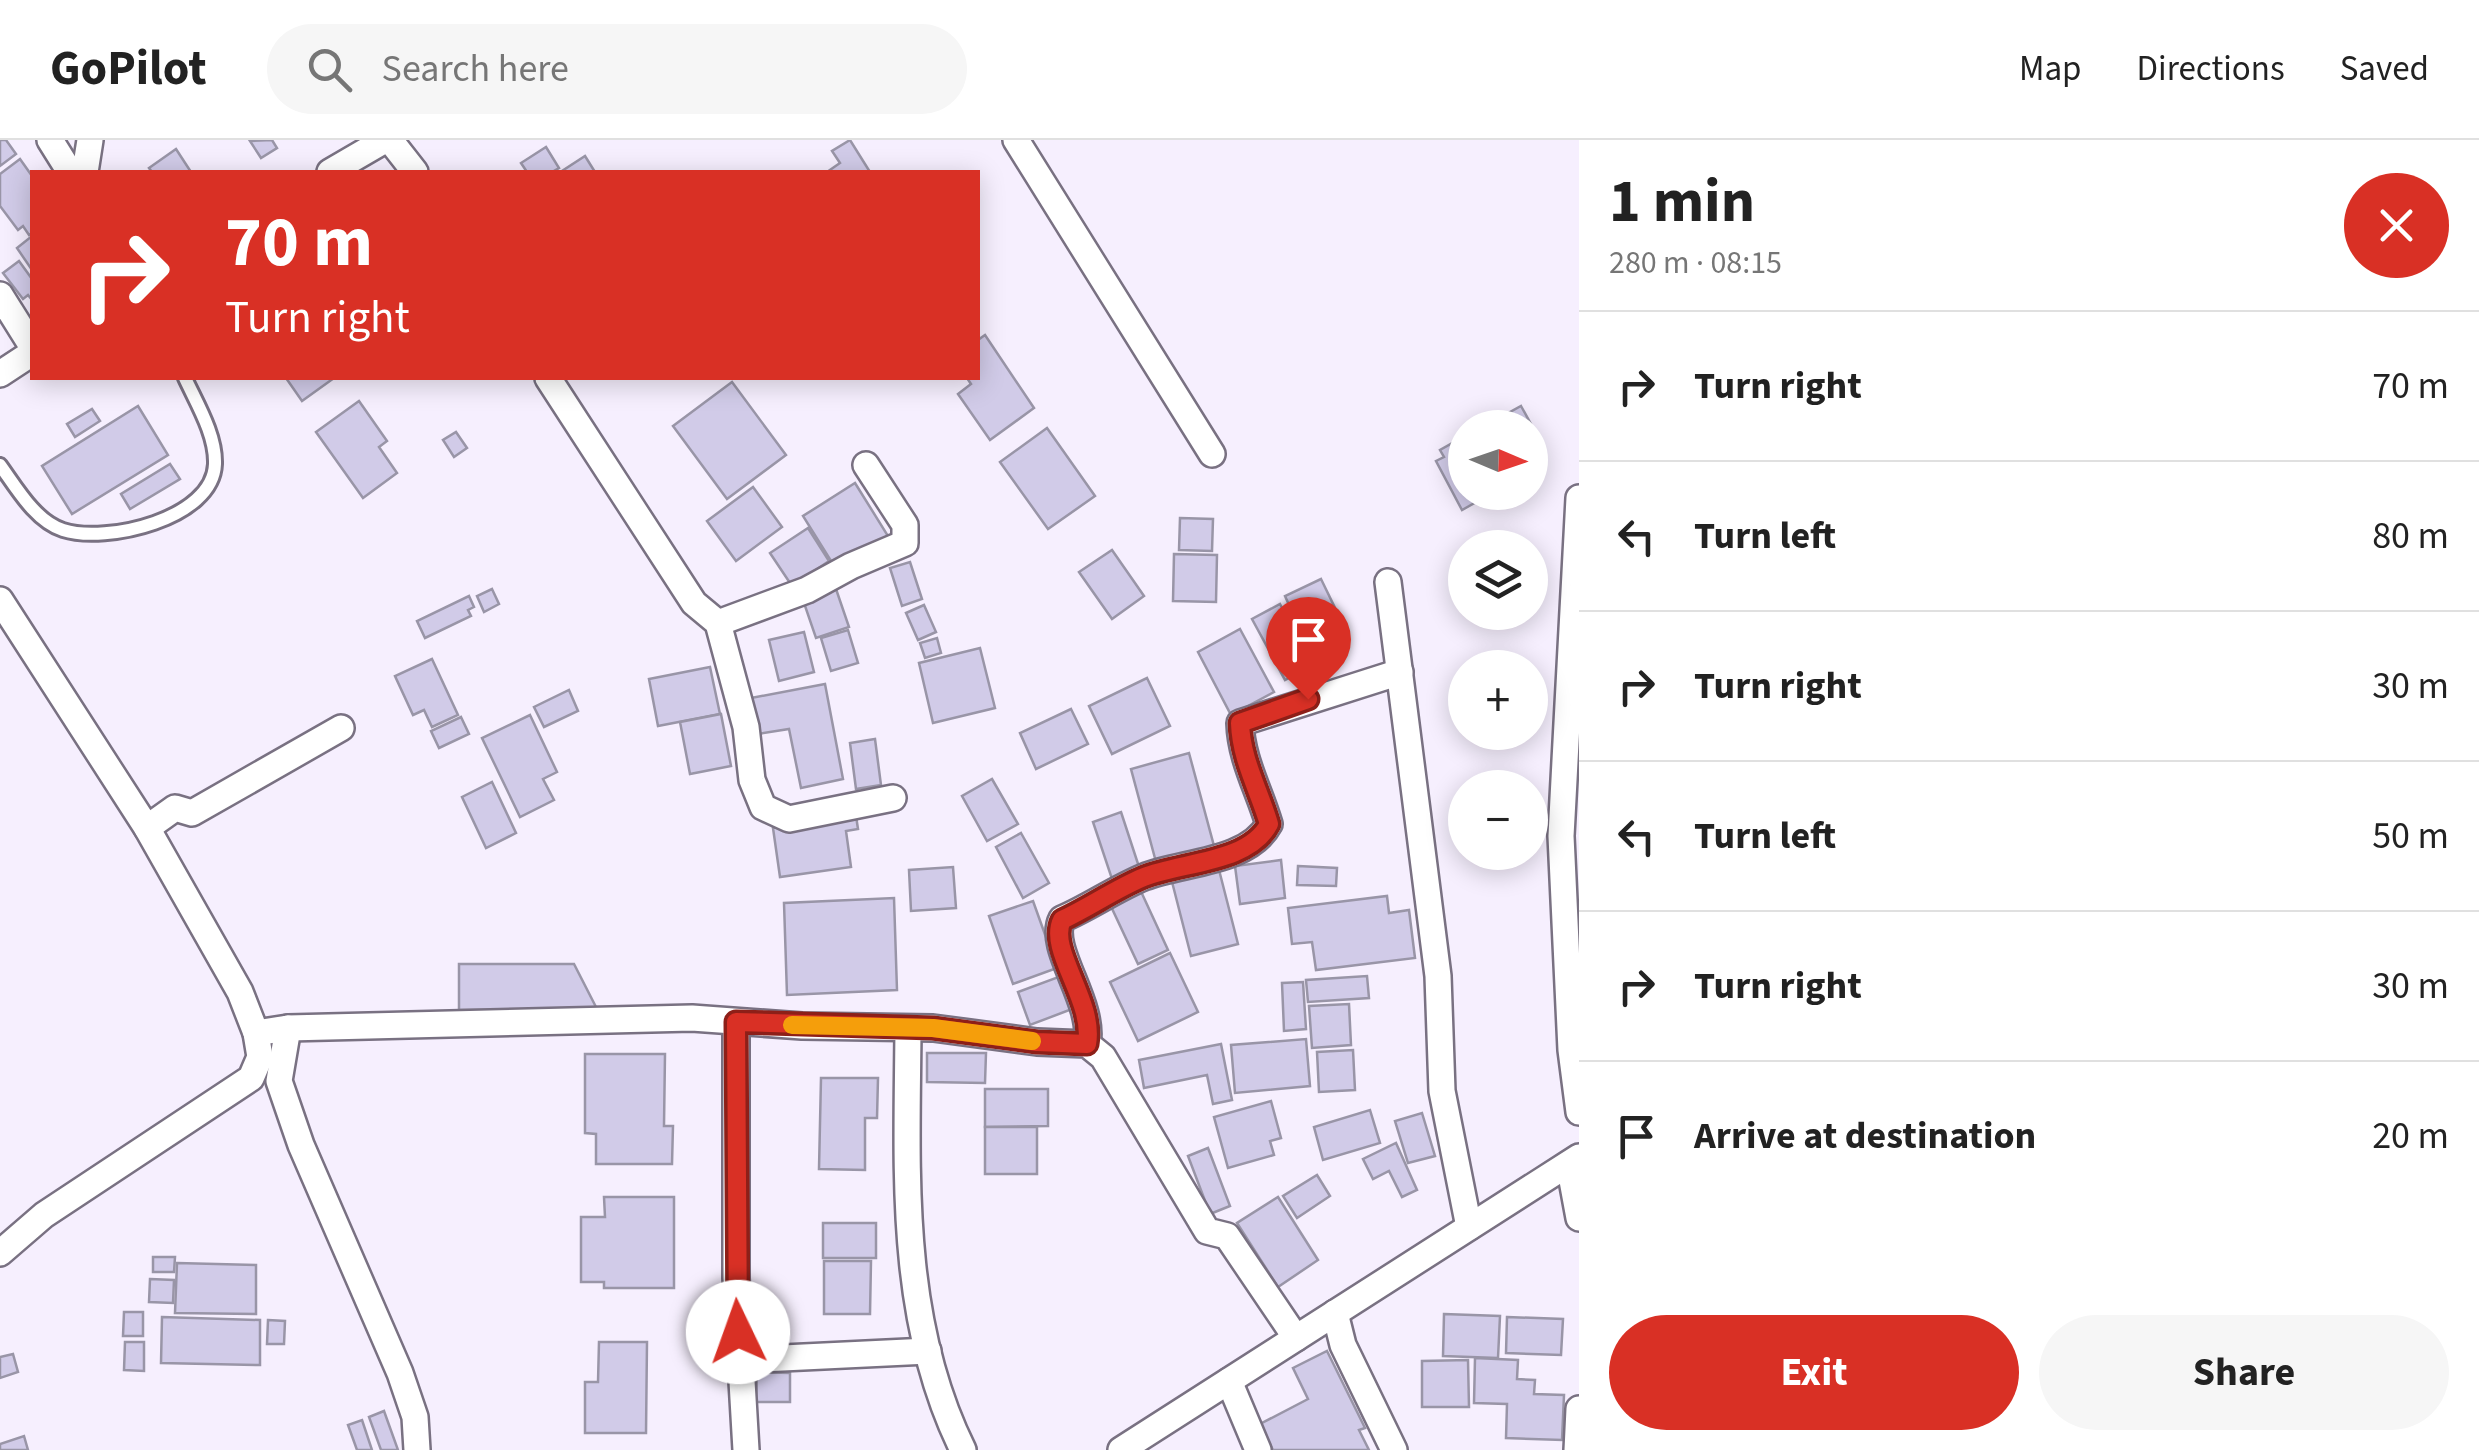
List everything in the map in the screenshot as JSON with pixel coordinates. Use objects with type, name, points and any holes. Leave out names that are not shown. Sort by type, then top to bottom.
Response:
[{"type":"street","points":[[50,140],[69,170]]},
{"type":"street","points":[[85,170],[90,140]]},
{"type":"street","points":[[334,170],[387,140],[413,170]]},
{"type":"street","points":[[1016,140],[1212,454]]},
{"type":"street","points":[[0,295],[30,346]]},
{"type":"street","points":[[0,374],[30,351]]},
{"type":"street","points":[[549,380],[694,604],[718,624],[746,726],[752,780],[763,807],[789,819],[893,798]]},
{"type":"street","points":[[718,624],[807,590],[905,543],[905,525],[866,465]]},
{"type":"street","points":[[1579,498],[1561,836],[1570,1050],[1579,1112]]},
{"type":"street","points":[[1388,582],[1438,976],[1442,1091],[1470,1227]]},
{"type":"street","points":[[0,600],[147,828],[240,992],[256,1033],[260,1057],[251,1078],[44,1215],[0,1253]]},
{"type":"street","points":[[1087,1044],[1090,1025],[1057,937],[1062,920],[1147,876],[1238,850],[1264,834],[1269,824],[1248,768],[1240,723],[1400,672]]},
{"type":"street","points":[[147,828],[176,808],[192,813],[340,728]]},
{"type":"street","points":[[256,1033],[288,1028],[692,1018],[933,1028],[1037,1042],[1087,1044],[1104,1057],[1208,1231],[1228,1236],[1296,1338]]},
{"type":"street","points":[[736,1022],[736,1278],[746,1450]]},
{"type":"street","points":[[288,1028],[279,1081],[300,1145],[400,1373],[414,1417],[416,1450]]},
{"type":"street","points":[[908,1028],[907,1198],[919,1321],[946,1416],[964,1450]]},
{"type":"street","points":[[1121,1450],[1574,1160],[1579,1218]]},
{"type":"street","points":[[1335,1313],[1344,1345],[1394,1450]]},
{"type":"street","points":[[740,1360],[928,1351]]},
{"type":"street","points":[[1228,1381],[1258,1450]]},
{"type":"street","points":[[1577,1450],[1579,1409]]},
{"type":"lane","points":[[0,465],[29,506],[60,530],[100,536],[156,522],[194,504],[211,484],[215,466],[214,446],[186,380]]},
{"type":"building","points":[[0,140],[6,140],[16,154],[0,166]]},
{"type":"building","points":[[272,140],[277,148],[261,158],[250,141]]},
{"type":"building","points":[[850,140],[869,170],[830,170],[840,163],[832,151]]},
{"type":"building","points":[[546,147],[559,168],[526,170],[521,163]]},
{"type":"building","points":[[176,149],[190,170],[150,170]]},
{"type":"building","points":[[585,156],[594,170],[564,170]]},
{"type":"building","points":[[20,159],[30,173],[29,235],[23,226],[18,230],[0,206],[0,174]]},
{"type":"building","points":[[30,238],[30,267],[17,248]]},
{"type":"building","points":[[19,261],[30,276],[30,298],[23,299],[3,273]]},
{"type":"building","points":[[985,335],[1034,408],[990,440],[958,394],[971,384],[968,380],[980,380],[980,339]]},
{"type":"building","points":[[287,380],[331,380],[302,401]]},
{"type":"building","points":[[732,382],[786,455],[727,499],[673,426]]},
{"type":"building","points":[[359,401],[387,441],[379,447],[397,473],[363,498],[316,432]]},
{"type":"building","points":[[138,406],[168,455],[72,514],[42,466]]},
{"type":"building","points":[[92,409],[100,421],[75,437],[67,424]]},
{"type":"building","points":[[1047,428],[1095,496],[1048,529],[1000,462]]},
{"type":"building","points":[[456,432],[467,448],[454,457],[443,440]]},
{"type":"building","points":[[1448,446],[1448,484],[1436,461],[1444,457],[1440,450]]},
{"type":"building","points":[[170,464],[180,479],[130,509],[121,494]]},
{"type":"building","points":[[855,483],[888,536],[836,569],[803,516]]},
{"type":"building","points":[[753,487],[782,527],[736,561],[707,521]]},
{"type":"building","points":[[1180,518],[1213,519],[1212,551],[1179,550]]},
{"type":"building","points":[[808,528],[829,561],[792,586],[770,553]]},
{"type":"building","points":[[1112,550],[1144,596],[1112,619],[1079,572]]},
{"type":"building","points":[[1174,554],[1217,555],[1216,602],[1173,601]]},
{"type":"building","points":[[910,562],[922,599],[902,606],[890,568]]},
{"type":"building","points":[[1321,579],[1337,612],[1300,629],[1285,596]]},
{"type":"building","points":[[492,589],[499,604],[484,612],[477,596]]},
{"type":"building","points":[[836,589],[849,627],[816,638],[803,600]]},
{"type":"building","points":[[469,596],[474,607],[468,610],[471,616],[425,638],[417,621]]},
{"type":"building","points":[[1280,604],[1313,665],[1285,680],[1252,619]]},
{"type":"building","points":[[924,605],[936,632],[918,640],[906,613]]},
{"type":"building","points":[[1240,629],[1274,692],[1231,715],[1198,652]]},
{"type":"building","points":[[848,630],[858,663],[831,671],[821,638]]},
{"type":"building","points":[[804,632],[814,672],[779,681],[769,640]]},
{"type":"building","points":[[937,638],[941,653],[925,658],[920,643]]},
{"type":"building","points":[[980,648],[995,708],[933,723],[919,663]]},
{"type":"building","points":[[432,659],[458,715],[432,727],[424,710],[413,715],[395,676]]},
{"type":"building","points":[[710,667],[720,714],[658,726],[649,679]]},
{"type":"building","points":[[1147,678],[1170,726],[1112,754],[1089,706]]},
{"type":"building","points":[[825,684],[843,779],[801,788],[789,729],[758,734],[751,698]]},
{"type":"building","points":[[569,690],[578,711],[544,727],[534,707]]},
{"type":"building","points":[[1071,709],[1088,744],[1036,769],[1020,733]]},
{"type":"building","points":[[721,714],[731,766],[690,774],[680,722]]},
{"type":"building","points":[[530,715],[557,772],[543,779],[554,800],[520,817],[482,738]]},
{"type":"building","points":[[461,717],[469,734],[439,748],[431,731]]},
{"type":"building","points":[[875,739],[881,785],[856,789],[850,743]]},
{"type":"building","points":[[1189,753],[1214,846],[1156,862],[1131,769]]},
{"type":"building","points":[[992,779],[1018,824],[987,841],[962,796]]},
{"type":"building","points":[[492,782],[516,833],[486,848],[462,797]]},
{"type":"building","points":[[1121,812],[1141,873],[1113,882],[1093,822]]},
{"type":"building","points":[[856,816],[858,829],[846,831],[851,867],[780,877],[773,828]]},
{"type":"building","points":[[1021,833],[1049,883],[1023,898],[996,847]]},
{"type":"building","points":[[1281,860],[1285,898],[1240,904],[1235,866]]},
{"type":"building","points":[[1217,862],[1238,944],[1191,956],[1170,874]]},
{"type":"building","points":[[1298,866],[1337,868],[1336,886],[1297,885]]},
{"type":"building","points":[[953,867],[956,908],[911,911],[909,870]]},
{"type":"building","points":[[1138,885],[1168,950],[1138,964],[1108,900]]},
{"type":"building","points":[[1387,896],[1389,913],[1409,910],[1415,958],[1316,970],[1312,942],[1292,944],[1288,908]]},
{"type":"building","points":[[894,898],[897,990],[787,995],[784,903]]},
{"type":"building","points":[[1033,901],[1057,968],[1013,984],[989,916]]},
{"type":"building","points":[[1170,953],[1198,1012],[1138,1041],[1110,982]]},
{"type":"building","points":[[459,964],[574,964],[597,1009],[459,1010]]},
{"type":"building","points":[[1061,976],[1072,1009],[1030,1025],[1018,992]]},
{"type":"building","points":[[1367,976],[1369,998],[1308,1002],[1306,980]]},
{"type":"building","points":[[1303,982],[1306,1029],[1284,1031],[1282,983]]},
{"type":"building","points":[[1349,1004],[1351,1045],[1312,1048],[1309,1006]]},
{"type":"building","points":[[1306,1039],[1310,1086],[1235,1093],[1231,1045]]},
{"type":"building","points":[[1221,1044],[1232,1100],[1213,1104],[1207,1075],[1144,1088],[1139,1060]]},
{"type":"building","points":[[1353,1050],[1355,1090],[1319,1092],[1317,1052]]},
{"type":"building","points":[[927,1053],[986,1053],[985,1083],[927,1082]]},
{"type":"building","points":[[585,1054],[665,1054],[664,1126],[673,1126],[672,1164],[596,1164],[596,1134],[585,1133]]},
{"type":"building","points":[[821,1078],[878,1078],[877,1118],[865,1118],[865,1170],[819,1169]]},
{"type":"building","points":[[985,1089],[1048,1089],[1048,1126],[985,1127]]},
{"type":"building","points":[[1271,1101],[1281,1138],[1270,1141],[1274,1155],[1228,1168],[1214,1117]]},
{"type":"building","points":[[1370,1110],[1380,1143],[1323,1160],[1314,1127]]},
{"type":"building","points":[[1422,1113],[1435,1156],[1408,1163],[1395,1121]]},
{"type":"building","points":[[985,1127],[1037,1127],[1037,1174],[985,1174]]},
{"type":"building","points":[[1396,1143],[1417,1190],[1402,1197],[1389,1171],[1373,1179],[1363,1159]]},
{"type":"building","points":[[1208,1148],[1230,1206],[1210,1214],[1188,1156]]},
{"type":"building","points":[[1317,1175],[1330,1196],[1297,1218],[1283,1196]]},
{"type":"building","points":[[604,1197],[674,1197],[674,1288],[604,1288],[604,1282],[581,1282],[581,1217],[605,1217]]},
{"type":"building","points":[[1278,1197],[1318,1260],[1278,1287],[1237,1223]]},
{"type":"building","points":[[823,1223],[876,1223],[876,1258],[823,1258]]},
{"type":"building","points":[[153,1257],[175,1257],[174,1272],[153,1272]]},
{"type":"building","points":[[824,1261],[871,1261],[870,1314],[824,1314]]},
{"type":"building","points":[[177,1263],[256,1265],[256,1314],[175,1313]]},
{"type":"building","points":[[150,1279],[174,1280],[173,1303],[149,1302]]},
{"type":"building","points":[[124,1312],[143,1312],[143,1336],[123,1336]]},
{"type":"building","points":[[1444,1314],[1500,1316],[1498,1358],[1443,1356]]},
{"type":"building","points":[[162,1317],[260,1320],[260,1365],[161,1363]]},
{"type":"building","points":[[1507,1317],[1563,1319],[1561,1355],[1506,1353]]},
{"type":"building","points":[[268,1320],[285,1321],[284,1344],[267,1344]]},
{"type":"building","points":[[125,1342],[144,1342],[144,1371],[124,1370]]},
{"type":"building","points":[[599,1342],[647,1342],[646,1433],[585,1433],[585,1382],[598,1382]]},
{"type":"building","points":[[1327,1351],[1365,1428],[1359,1430],[1369,1450],[1273,1450],[1260,1424],[1308,1399],[1293,1368]]},
{"type":"building","points":[[13,1354],[18,1372],[0,1378],[0,1357]]},
{"type":"building","points":[[1475,1358],[1518,1360],[1517,1379],[1535,1380],[1534,1394],[1564,1395],[1562,1440],[1506,1438],[1507,1404],[1474,1403]]},
{"type":"building","points":[[1468,1360],[1469,1407],[1422,1407],[1422,1361]]},
{"type":"building","points":[[757,1372],[790,1373],[790,1402],[756,1402]]},
{"type":"building","points":[[384,1411],[398,1450],[381,1450],[369,1417]]},
{"type":"building","points":[[362,1420],[372,1450],[357,1450],[348,1425]]},
{"type":"building","points":[[24,1436],[28,1450],[0,1450],[0,1444]]},
{"type":"slow traffic","points":[[792,1025],[933,1028],[1032,1041]]},
{"type":"route","points":[[738,1332],[736,1022],[933,1028],[1037,1042],[1087,1044],[1090,1025],[1057,937],[1062,920],[1147,876],[1238,850],[1264,834],[1269,824],[1248,768],[1240,723],[1308,699]]}]
